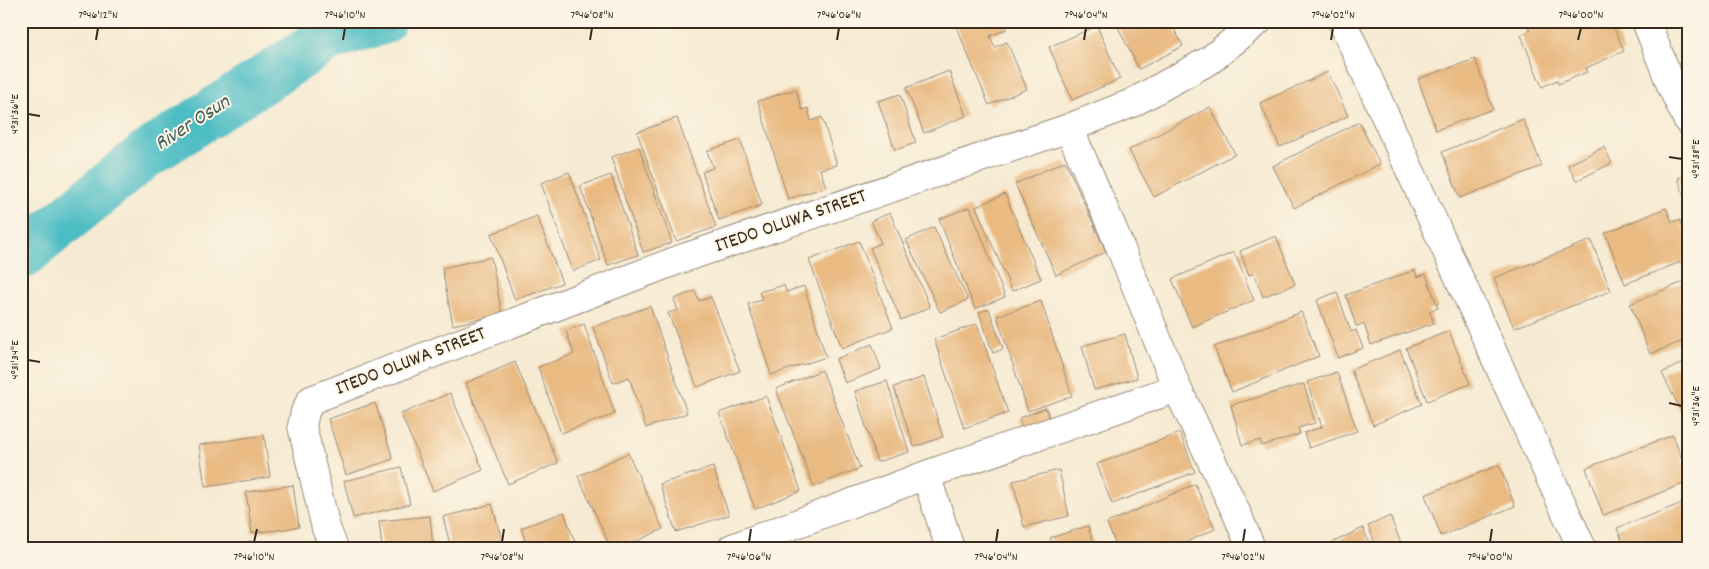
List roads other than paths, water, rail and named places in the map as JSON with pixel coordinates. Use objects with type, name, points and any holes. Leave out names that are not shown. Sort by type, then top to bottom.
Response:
[{"type":"street","name":"ITEDO OLUWA STREET","points":[[334,548],[326,528],[302,426],[305,412],[311,400],[678,260],[1069,128],[1132,103],[1210,60],[1258,21]]},
{"type":"street","points":[[1342,21],[1582,548]]},
{"type":"street","points":[[1646,21],[1671,85],[1688,121]]},
{"type":"street","points":[[1069,128],[1178,388],[1251,548]]},
{"type":"street","points":[[732,548],[926,475],[1178,388]]},
{"type":"street","points":[[926,475],[950,548]]},
{"type":"waterway","name":"River Osun","points":[[21,256],[144,156],[331,36],[382,21]]}]
